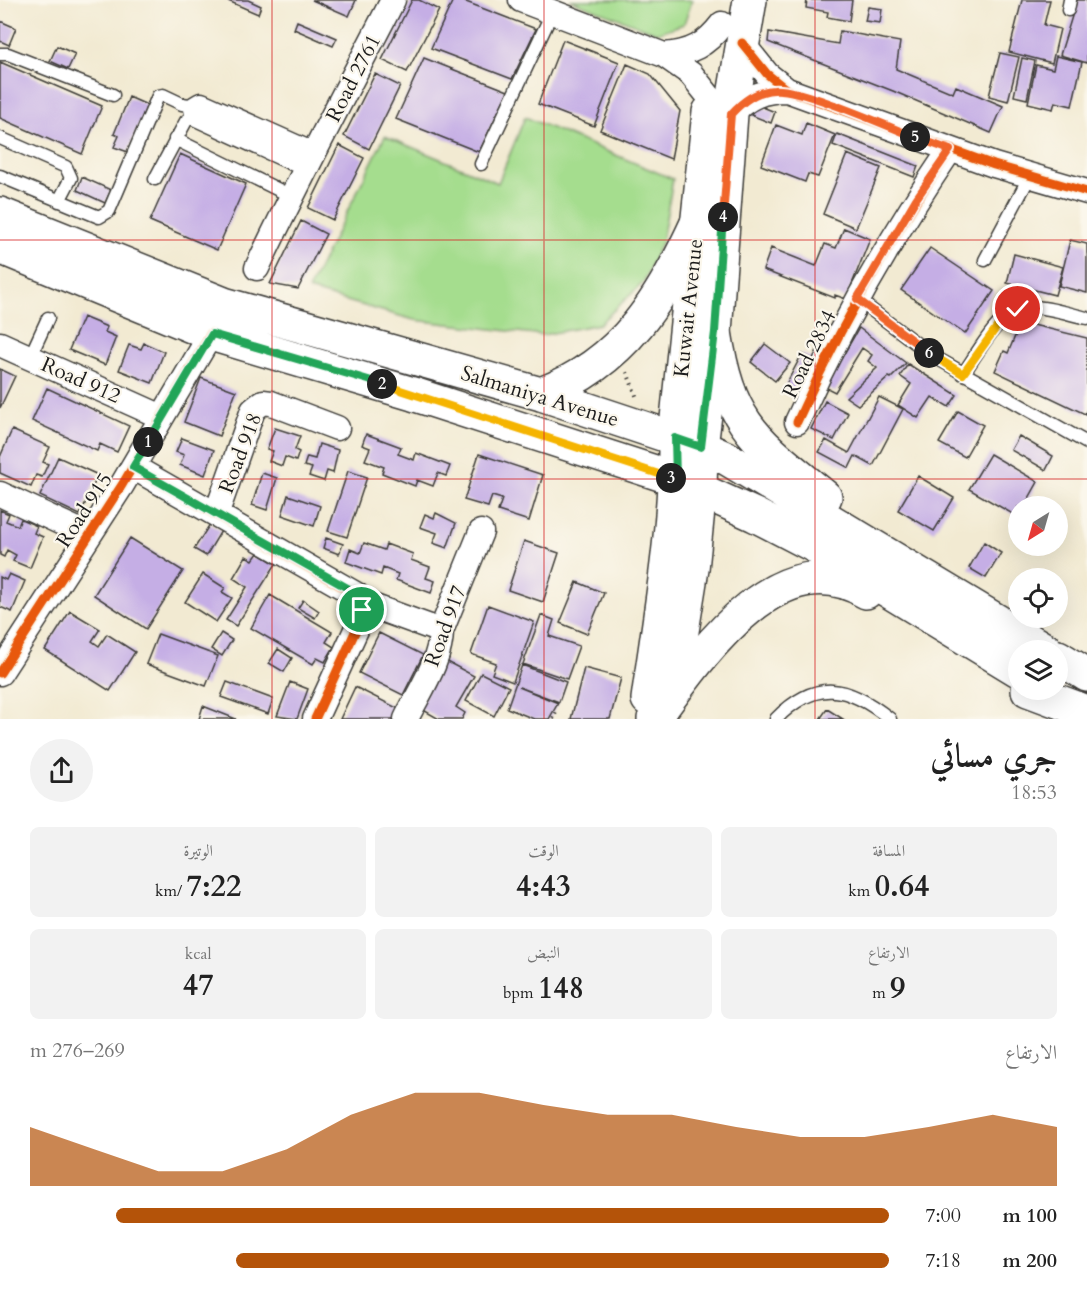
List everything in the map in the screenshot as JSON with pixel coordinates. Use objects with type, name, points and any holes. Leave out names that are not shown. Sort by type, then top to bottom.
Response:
[{"type":"main road","name":"Kuwait Avenue","points":[[674,438],[715,332],[721,106],[730,22],[750,0]]},
{"type":"main road","name":"Kuwait Avenue","points":[[674,438],[698,221],[721,106]]},
{"type":"main road","name":"Salmaniya Avenue","points":[[0,214],[224,304],[541,394],[674,438],[728,459],[1029,640]]},
{"type":"main road","points":[[541,394],[585,374],[616,350],[660,293],[698,221]]},
{"type":"main road","name":"Salmaniya Avenue","points":[[0,247],[212,334],[413,394],[688,484],[813,545],[1008,664]]},
{"type":"main road","points":[[715,332],[721,371],[730,398],[748,430],[775,456],[907,565]]},
{"type":"main road","points":[[650,719],[688,484],[674,438]]},
{"type":"main road","points":[[650,719],[721,634],[765,596],[787,584],[809,579],[833,580],[854,585],[1008,678]]},
{"type":"main road","points":[[1068,663],[1087,675]]},
{"type":"main road","points":[[1055,700],[1087,712]]},
{"type":"main road","points":[[1067,700],[1087,712]]},
{"type":"street","name":"Road 2761","points":[[257,268],[309,159],[393,0]]},
{"type":"street","points":[[521,0],[664,55],[691,74],[721,106],[745,101],[762,92],[787,90]]},
{"type":"street","points":[[664,55],[682,54],[698,48],[730,22],[766,74],[787,90],[950,150],[1087,192]]},
{"type":"street","points":[[197,110],[201,105],[309,159]]},
{"type":"street","name":"Road 2834","points":[[797,422],[857,299],[910,209],[950,150]]},
{"type":"street","name":"Road 915","points":[[0,673],[8,646],[88,535],[133,467],[212,334]]},
{"type":"street","name":"Road 912","points":[[0,344],[162,417]]},
{"type":"street","name":"Road 918","points":[[217,512],[253,410],[259,404],[271,403],[337,428]]},
{"type":"street","name":"Road 918","points":[[133,467],[217,512],[351,590],[361,602],[441,631]]},
{"type":"street","points":[[0,494],[88,535]]},
{"type":"street","name":"Road 917","points":[[406,719],[436,658],[441,644],[441,631],[481,532]]},
{"type":"street","points":[[315,719],[360,624],[361,602]]},
{"type":"lane","points":[[482,165],[552,13]]},
{"type":"lane","points":[[0,54],[8,54],[113,95]]},
{"type":"lane","points":[[0,176],[99,217],[109,211],[158,96],[163,95],[197,110],[186,121],[175,139],[155,179]]},
{"type":"lane","points":[[0,138],[66,167],[71,178],[59,201]]},
{"type":"lane","points":[[175,139],[291,196]]},
{"type":"lane","points":[[985,260],[1030,176]]},
{"type":"lane","name":"Road 2834","points":[[857,299],[903,336],[963,374],[1087,443]]},
{"type":"lane","points":[[963,374],[999,324],[1018,309],[1041,308],[1087,318]]},
{"type":"lane","points":[[30,357],[48,318]]},
{"type":"lane","points":[[776,719],[793,702],[814,692],[831,689],[851,694],[890,719]]},
{"type":"path","points":[[616,350],[634,388],[674,438]]},
{"type":"path","points":[[553,719],[557,711]]},
{"type":"green space","points":[[570,0],[692,0],[684,24],[657,33]]},
{"type":"green space","points":[[525,117],[673,179],[662,241],[643,283],[599,324],[543,335],[414,320],[308,290],[385,136],[498,183]]},
{"type":"building","points":[[226,0],[248,0],[261,6],[258,14]]},
{"type":"building","points":[[312,0],[356,0],[349,16]]},
{"type":"building","points":[[412,0],[419,0],[439,10],[407,72],[382,60]]},
{"type":"building","points":[[453,0],[461,0],[536,29],[512,79],[431,48]]},
{"type":"building","points":[[807,0],[852,0],[849,21],[827,17],[828,12],[806,8]]},
{"type":"building","points":[[1022,0],[1050,0],[1044,25],[1060,29],[1052,63],[1009,52]]},
{"type":"building","points":[[1077,0],[1087,0],[1087,63],[1060,55]]},
{"type":"building","points":[[868,7],[882,9],[880,23],[865,21]]},
{"type":"building","points":[[0,21],[16,28],[9,45],[0,41]]},
{"type":"building","points":[[297,21],[337,38],[333,46],[294,29]]},
{"type":"building","points":[[840,31],[900,42],[896,69],[953,93],[956,86],[1003,106],[991,133],[893,91],[768,42],[769,32],[838,44]]},
{"type":"building","points":[[563,40],[619,62],[594,126],[538,104]]},
{"type":"building","points":[[57,46],[75,54],[68,69],[50,61]]},
{"type":"building","points":[[1000,53],[1019,57],[1008,101],[989,96]]},
{"type":"building","points":[[1056,56],[1082,62],[1072,106],[1055,102],[1053,109],[1028,103],[1036,65],[1053,69]]},
{"type":"building","points":[[424,58],[508,91],[479,152],[396,119]]},
{"type":"building","points":[[1022,58],[1035,61],[1027,99],[1014,96]]},
{"type":"building","points":[[0,62],[102,106],[82,154],[0,118]]},
{"type":"building","points":[[627,64],[650,74],[680,111],[671,159],[600,130]]},
{"type":"building","points":[[375,74],[400,86],[369,149],[344,136]]},
{"type":"building","points":[[129,97],[147,105],[128,152],[114,147],[119,136],[114,134]]},
{"type":"building","points":[[755,104],[775,112],[771,123],[751,115]]},
{"type":"building","points":[[806,123],[835,135],[818,177],[808,174],[805,182],[761,165],[776,125],[802,135]]},
{"type":"building","points":[[837,134],[918,166],[914,177],[833,145]]},
{"type":"building","points":[[339,145],[364,158],[333,220],[308,208]]},
{"type":"building","points":[[180,154],[246,184],[217,250],[150,221]]},
{"type":"building","points":[[847,154],[881,168],[856,228],[823,214]]},
{"type":"building","points":[[82,177],[111,190],[105,203],[77,190]]},
{"type":"building","points":[[301,221],[326,234],[298,289],[270,284]]},
{"type":"building","points":[[844,228],[870,239],[846,299],[835,295],[835,298],[763,270],[771,248],[816,266],[825,244],[836,248]]},
{"type":"building","points":[[1070,240],[1087,244],[1087,293],[1059,286]]},
{"type":"building","points":[[930,248],[994,291],[965,334],[901,290]]},
{"type":"building","points":[[1014,254],[1063,267],[1055,295],[1007,283]]},
{"type":"building","points":[[83,317],[107,327],[105,332],[116,337],[105,365],[69,350]]},
{"type":"building","points":[[1029,324],[1087,338],[1087,409],[1085,414],[995,371],[1004,351],[1008,353],[1018,329]]},
{"type":"building","points":[[859,328],[906,363],[858,405],[846,397],[877,368],[868,361],[872,355],[862,348],[835,392],[825,387]]},
{"type":"building","points":[[144,343],[164,352],[152,383],[119,370],[129,345],[141,349]]},
{"type":"building","points":[[765,344],[790,363],[775,381],[751,362]]},
{"type":"building","points":[[802,354],[816,361],[796,399],[782,392]]},
{"type":"building","points":[[908,364],[957,395],[949,407],[932,397],[918,418],[898,405],[911,384],[900,376]]},
{"type":"building","points":[[0,369],[15,376],[0,408]]},
{"type":"building","points":[[201,378],[236,391],[219,436],[184,422]]},
{"type":"building","points":[[47,388],[129,426],[117,452],[100,444],[97,451],[32,421]]},
{"type":"building","points":[[879,397],[903,409],[873,466],[855,456],[849,468],[819,452],[826,440],[849,453]]},
{"type":"building","points":[[825,401],[848,413],[834,440],[811,429]]},
{"type":"building","points":[[958,411],[983,425],[965,457],[939,443]]},
{"type":"building","points":[[275,428],[300,436],[295,450],[299,452],[296,461],[285,457],[282,466],[269,461],[273,451],[267,449]]},
{"type":"building","points":[[12,430],[50,447],[43,462],[48,464],[42,477],[36,475],[31,487],[0,473],[0,457]]},
{"type":"building","points":[[366,434],[401,447],[398,454],[414,460],[416,453],[450,466],[446,476],[438,473],[433,486],[417,480],[415,486],[382,473],[384,467],[365,460],[370,448],[362,445]]},
{"type":"building","points":[[1019,436],[1053,456],[1046,470],[1011,450]]},
{"type":"building","points":[[182,438],[214,450],[205,475],[180,465],[184,455],[176,452]]},
{"type":"building","points":[[319,444],[338,450],[333,473],[327,471],[324,481],[309,476],[312,468],[304,466],[307,457],[315,459]]},
{"type":"building","points":[[479,454],[543,475],[529,521],[498,511],[502,499],[492,496],[488,507],[464,500]]},
{"type":"building","points":[[990,454],[1038,482],[1030,496],[1008,496],[1008,511],[969,489]]},
{"type":"building","points":[[58,457],[98,475],[80,515],[40,496]]},
{"type":"building","points":[[348,471],[367,477],[347,537],[328,531]]},
{"type":"building","points":[[262,473],[277,478],[267,510],[252,505]]},
{"type":"building","points":[[918,476],[954,498],[934,531],[898,510]]},
{"type":"building","points":[[288,495],[320,506],[314,526],[282,515]]},
{"type":"building","points":[[0,510],[9,514],[6,521],[18,526],[21,519],[37,526],[34,533],[43,537],[30,568],[13,561],[16,555],[7,550],[4,557],[0,555]]},
{"type":"building","points":[[436,513],[456,523],[447,548],[433,543],[437,533],[420,527],[425,514],[434,518]]},
{"type":"building","points":[[210,524],[221,531],[206,556],[194,549]]},
{"type":"building","points":[[130,538],[183,571],[146,629],[94,595]]},
{"type":"building","points":[[326,538],[343,544],[339,554],[323,548]]},
{"type":"building","points":[[524,541],[559,553],[543,602],[508,590]]},
{"type":"building","points":[[984,542],[1001,553],[986,578],[969,568]]},
{"type":"building","points":[[364,543],[384,550],[386,544],[413,554],[411,560],[430,567],[426,578],[435,581],[431,593],[396,580],[398,574],[383,568],[381,575],[346,562],[350,549],[360,553]]},
{"type":"building","points":[[258,553],[276,564],[236,626],[226,620],[247,587],[233,578],[246,556],[253,560]]},
{"type":"building","points":[[9,574],[25,581],[12,612],[0,607],[0,577],[6,580]]},
{"type":"building","points":[[203,574],[225,588],[222,592],[232,598],[216,622],[185,602]]},
{"type":"building","points":[[577,582],[604,593],[587,634],[560,623]]},
{"type":"building","points":[[270,595],[332,632],[326,642],[334,647],[325,662],[317,658],[313,664],[251,628]]},
{"type":"building","points":[[303,600],[319,611],[315,618],[298,608]]},
{"type":"building","points":[[488,605],[534,622],[513,682],[492,674],[496,663],[471,654]]},
{"type":"building","points":[[70,611],[100,629],[92,641],[99,646],[107,634],[135,652],[110,691],[45,650]]},
{"type":"building","points":[[541,615],[554,620],[549,636],[579,646],[567,679],[523,664]]},
{"type":"building","points":[[221,633],[232,640],[222,656],[211,649]]},
{"type":"building","points":[[379,633],[423,655],[403,695],[359,673]]},
{"type":"building","points":[[158,634],[218,656],[206,686],[146,664]]},
{"type":"building","points":[[278,649],[292,658],[284,672],[269,663]]},
{"type":"building","points":[[444,660],[474,676],[456,707],[465,713],[462,719],[439,719],[418,707]]},
{"type":"building","points":[[522,665],[566,682],[559,702],[519,687],[558,703],[549,719],[534,719],[507,708]]},
{"type":"building","points":[[584,668],[621,678],[610,719],[571,719]]},
{"type":"building","points":[[481,673],[509,687],[494,716],[466,701]]},
{"type":"building","points":[[227,682],[273,699],[268,714],[221,697]]},
{"type":"building","points":[[290,682],[308,689],[297,719],[277,716]]},
{"type":"building","points":[[355,687],[401,710],[397,719],[340,719]]},
{"type":"building","points":[[203,706],[236,719],[199,719]]},
{"type":"building","points":[[827,709],[843,719],[820,719]]},
{"type":"cycle path","points":[[742,43],[767,74],[787,90],[994,165],[1087,192]]},
{"type":"cycle path","points":[[797,422],[831,351],[868,283],[907,216],[950,150]]},
{"type":"cycle path","points":[[0,673],[122,485],[211,334]]},
{"type":"cycle path","points":[[133,467],[357,595],[361,602],[361,619],[315,719]]},
{"type":"route","points":[[362,610],[361,602],[351,590],[217,512],[133,467],[212,334],[413,394],[676,479],[675,438],[701,447],[715,332],[731,114],[750,97],[774,90],[787,90],[950,150],[916,199],[857,299],[903,336],[963,374],[999,324],[1018,309]]}]
